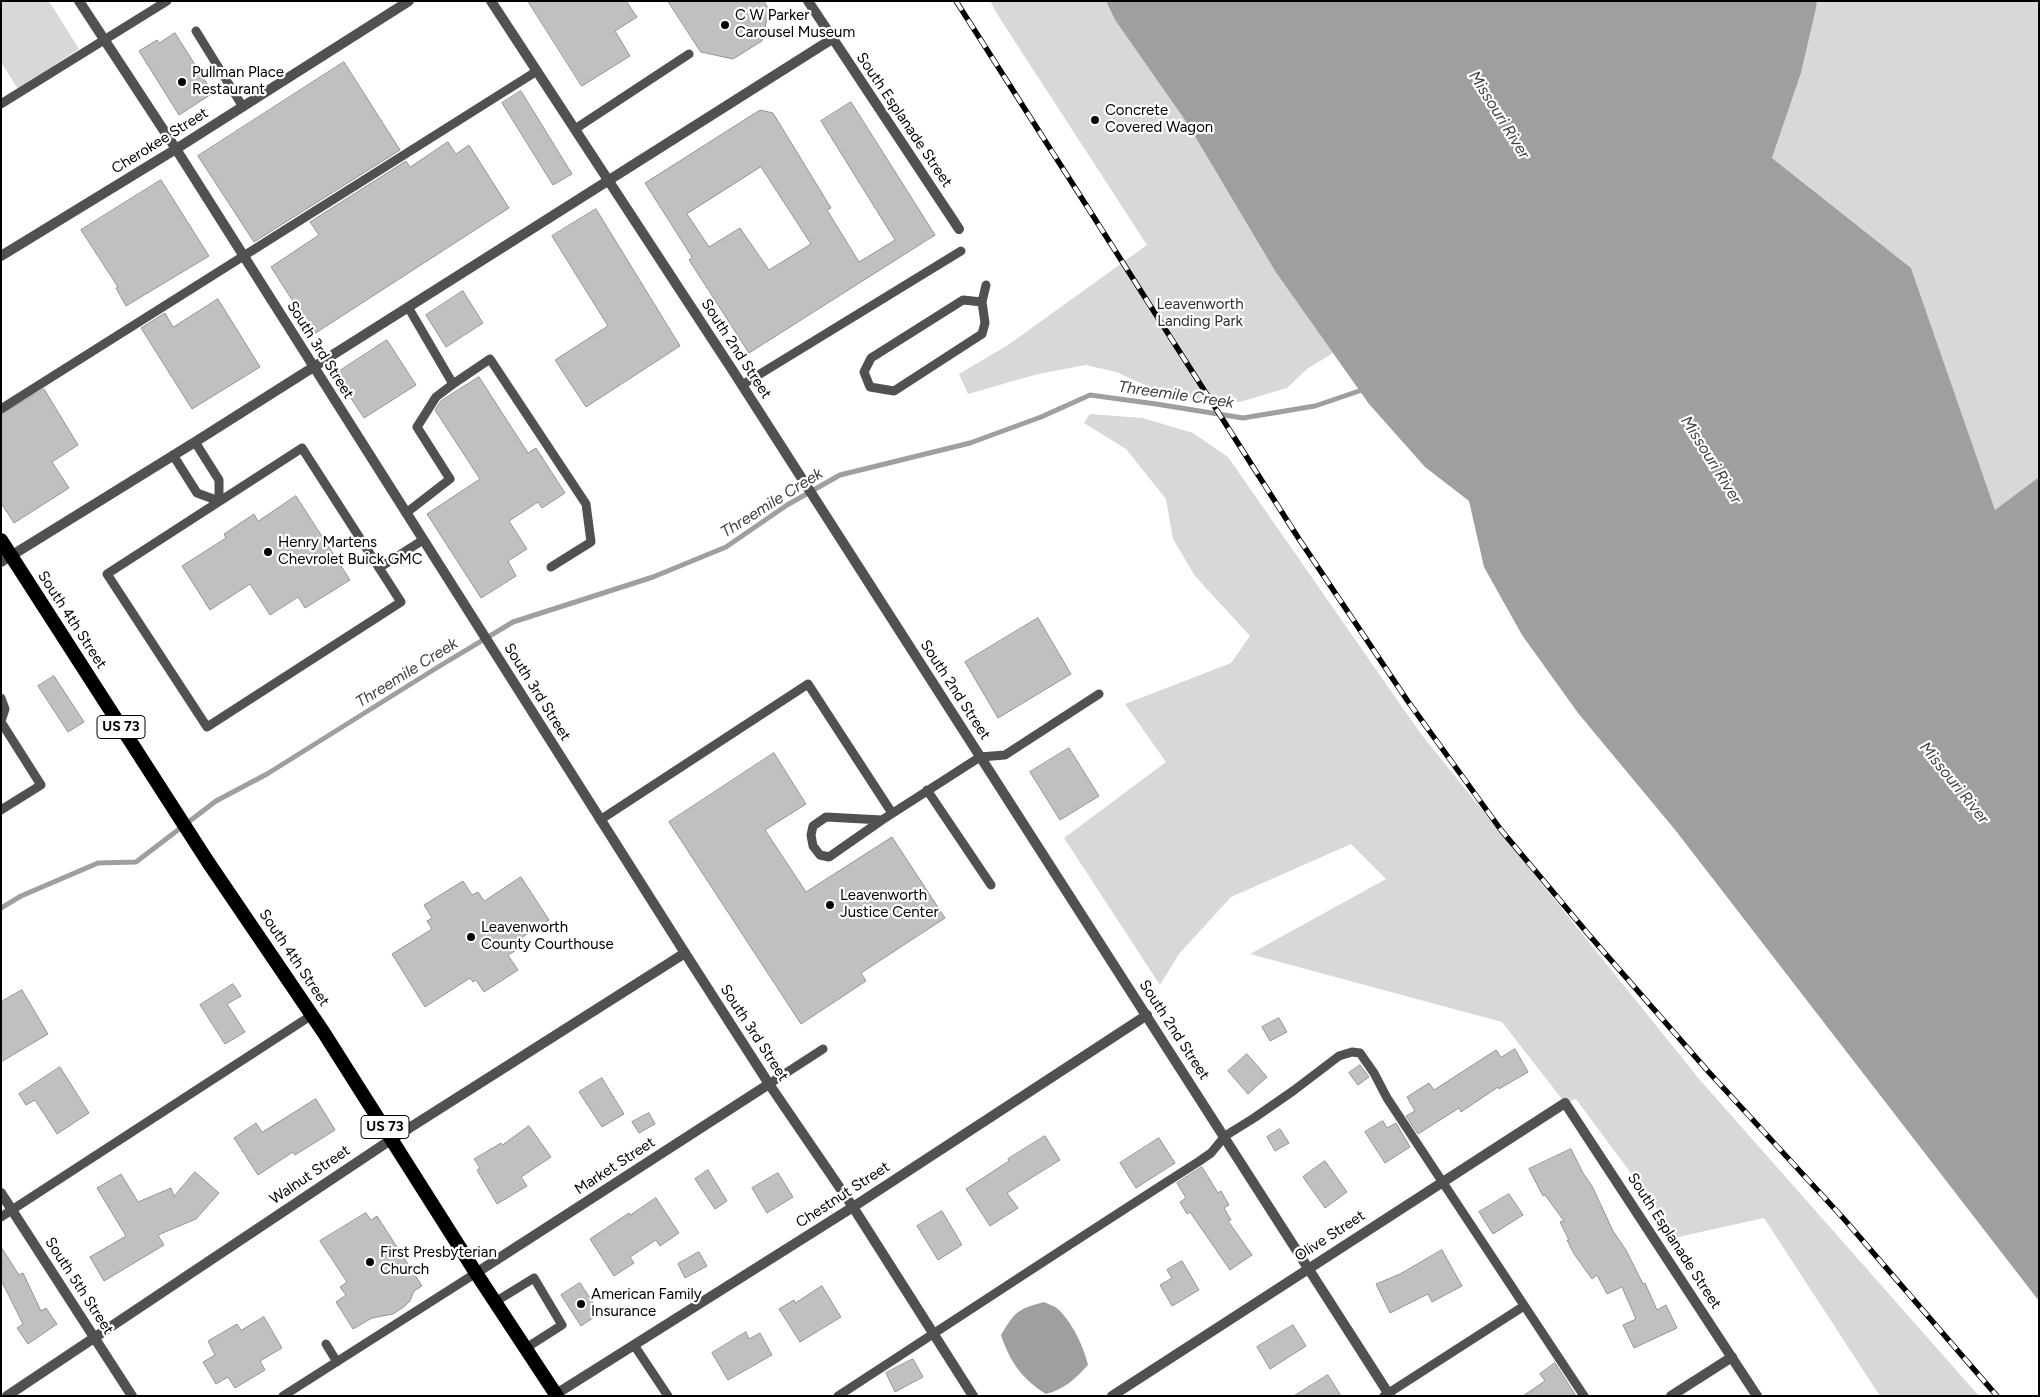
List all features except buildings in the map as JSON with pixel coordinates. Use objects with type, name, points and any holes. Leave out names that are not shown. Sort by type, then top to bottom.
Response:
[{"type":"highway","name":"South 4th Street","points":[[1,540],[6,559],[312,1015],[555,1395]]},
{"type":"street","name":"South 3rd Street","points":[[79,1],[176,150],[685,953],[769,1084],[853,1207],[973,1396]]},
{"type":"street","name":"Cherokee Street","points":[[1,256],[176,150],[409,1]]},
{"type":"street","name":"South 2nd Street","points":[[492,1],[742,385],[1309,1267],[1388,1395]]},
{"type":"street","name":"South Esplanade Street","points":[[808,1],[958,230]]},
{"type":"street","points":[[6,559],[195,442],[832,39]]},
{"type":"street","name":"Walnut Street","points":[[7,1396],[94,1336],[392,1139],[685,953]]},
{"type":"street","name":"Chestnut Street","points":[[555,1395],[853,1207],[1147,1015]]},
{"type":"street","name":"Market Street","points":[[476,1273],[769,1084]]},
{"type":"street","name":"South Esplanade Street","points":[[1565,1103],[1757,1396]]},
{"type":"street","name":"Olive Street","points":[[1112,1396],[1565,1103]]},
{"type":"street","name":"South 5th Street","points":[[1,1193],[132,1396]]},
{"type":"street","points":[[1671,1396],[1732,1357]]},
{"type":"lane","points":[[1,104],[168,1]]},
{"type":"lane","points":[[196,32],[243,107]]},
{"type":"lane","points":[[575,129],[690,54]]},
{"type":"lane","points":[[1,409],[537,71]]},
{"type":"lane","points":[[742,385],[961,251]]},
{"type":"lane","points":[[982,302],[963,300],[871,358],[864,372],[870,387],[894,391],[982,334],[986,323],[982,302],[986,285]]},
{"type":"lane","points":[[408,307],[453,384]]},
{"type":"lane","points":[[406,514],[450,479],[417,427],[436,397],[490,359],[586,504],[591,542],[551,568]]},
{"type":"lane","points":[[195,442],[219,480],[219,501]]},
{"type":"lane","points":[[302,448],[401,602],[207,727],[107,574],[219,501],[302,448]]},
{"type":"lane","points":[[173,455],[198,493],[219,501]]},
{"type":"lane","points":[[379,568],[423,540]]},
{"type":"lane","points":[[600,820],[808,684],[892,813]]},
{"type":"lane","points":[[882,820],[826,817],[813,826],[811,835],[813,846],[820,855],[829,857],[882,820],[892,813],[980,757],[1005,755],[1099,694]]},
{"type":"lane","points":[[1,698],[5,709],[1,722],[41,785],[1,810]]},
{"type":"lane","points":[[927,790],[991,885]]},
{"type":"lane","points":[[1,1217],[312,1015]]},
{"type":"lane","points":[[769,1084],[823,1050]]},
{"type":"lane","points":[[838,1396],[970,1312],[1044,1260],[1198,1162],[1211,1153],[1224,1136],[1270,1108],[1339,1056],[1352,1052],[1360,1053],[1374,1073],[1387,1098],[1444,1181],[1584,1396]]},
{"type":"lane","points":[[283,1396],[476,1273]]},
{"type":"lane","points":[[495,1302],[534,1278],[562,1326],[526,1348]]},
{"type":"lane","points":[[1388,1395],[1524,1306]]},
{"type":"lane","points":[[326,1344],[337,1362]]},
{"type":"lane","points":[[634,1344],[668,1396]]},
{"type":"green space","points":[[1,1],[49,1],[79,49],[18,89],[1,62]]},
{"type":"green space","name":"Leavenworth Landing Park","points":[[990,1],[1106,1],[1115,20],[1187,123],[1275,271],[1333,353],[1307,369],[1287,388],[1240,402],[1172,397],[1116,372],[1086,365],[1038,374],[968,394],[959,374],[1008,345],[1147,245]]},
{"type":"green space","points":[[1815,1],[2039,1],[2039,477],[1995,511],[1911,268],[1772,158],[1801,73],[1817,4]]},
{"type":"green space","points":[[1090,414],[1143,418],[1193,433],[1228,457],[1421,734],[1700,1080],[1979,1396],[1880,1396],[1764,1218],[1678,1237],[1576,1099],[1565,1103],[1502,1022],[1250,954],[1386,879],[1351,844],[1231,897],[1179,954],[1160,985],[1064,838],[1166,762],[1125,704],[1231,663],[1250,636],[1195,576],[1173,539],[1166,499],[1126,449],[1084,423]]},
{"type":"water","name":"Missouri River","points":[[1106,1],[1815,1],[1817,4],[1801,73],[1772,158],[1911,268],[1995,510],[2039,477],[2039,1301],[1676,831],[1578,713],[1522,635],[1484,567],[1469,501],[1425,467],[1369,404],[1275,271],[1187,123],[1115,20]]},
{"type":"water","points":[[1044,1302],[1057,1308],[1073,1328],[1084,1350],[1088,1365],[1069,1383],[1046,1394],[1030,1382],[1018,1369],[1008,1354],[1001,1335],[1018,1312]]},
{"type":"waterway","name":"Threemile Creek","points":[[1,908],[21,896],[98,863],[136,862],[216,801],[267,774],[513,622],[653,577],[726,547],[787,505],[840,475],[970,443],[1041,417],[1090,395],[1243,418],[1315,406],[1365,389]]},
{"type":"railway","points":[[956,1],[1299,539],[1407,700],[1501,830],[1589,935],[1706,1069],[1844,1219],[1997,1396]]},
{"type":"place","name":"C W Parker Carousel Museum","points":[[725,25]]},
{"type":"place","name":"Pullman Place Restaurant","points":[[182,82]]},
{"type":"place","name":"Concrete Covered Wagon","points":[[1095,120]]},
{"type":"place","name":"Henry Martens Chevrolet Buick GMC","points":[[268,552]]},
{"type":"place","name":"Leavenworth Justice Center","points":[[830,905]]},
{"type":"place","name":"Leavenworth County Courthouse","points":[[471,937]]},
{"type":"place","name":"First Presbyterian Church","points":[[370,1262]]},
{"type":"place","name":"American Family Insurance","points":[[581,1304]]}]
